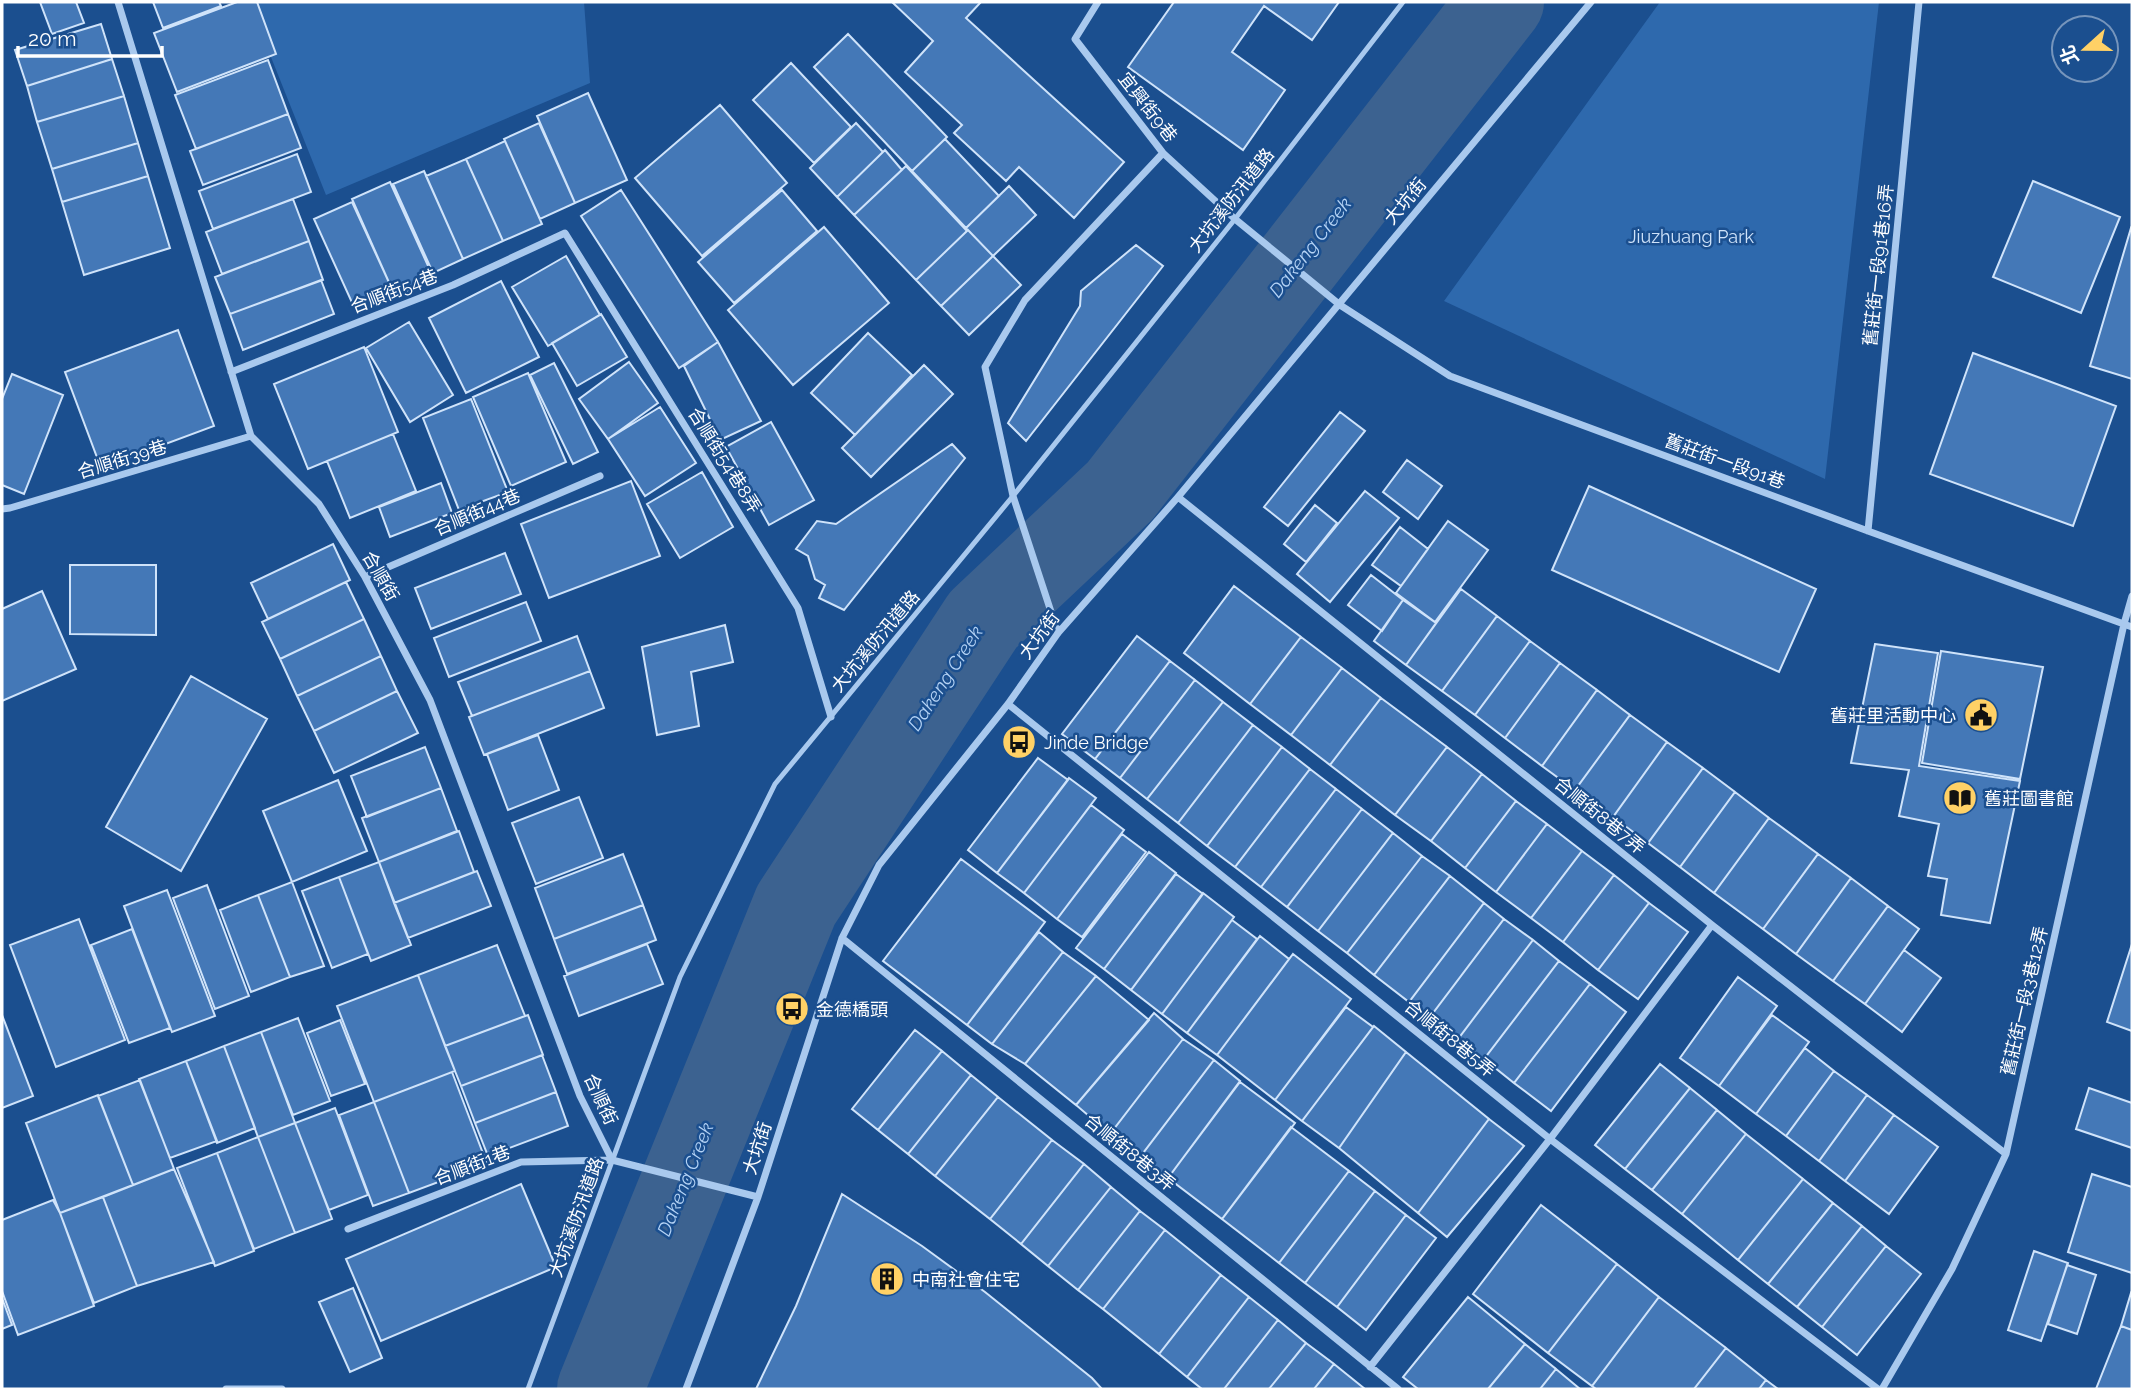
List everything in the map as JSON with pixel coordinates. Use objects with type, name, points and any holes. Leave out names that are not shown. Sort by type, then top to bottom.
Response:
[{"type":"street","name":"合順街","points":[[118,2],[251,436],[319,504],[365,577],[429,700],[580,1096],[612,1160]]},
{"type":"street","name":"宜興街9巷","points":[[1098,2],[1074,39],[1163,153],[1235,219],[1324,290]]},
{"type":"street","name":"大坑街","points":[[686,1389],[758,1197],[842,938],[879,865],[1008,704],[1058,633],[1178,497],[1591,2]]},
{"type":"street","name":"舊莊街一段91巷16弄","points":[[1868,531],[1919,2]]},
{"type":"street","points":[[1058,633],[1013,496],[985,367],[1025,300],[1163,153]]},
{"type":"street","name":"合順街54巷","points":[[232,372],[453,285],[565,233]]},
{"type":"street","name":"合順街54巷8弄","points":[[565,233],[798,608],[831,717]]},
{"type":"street","name":"舊莊街一段91巷","points":[[1324,290],[1340,305],[1450,376],[2128,626]]},
{"type":"street","name":"合順街39巷","points":[[2,509],[10,509],[251,436]]},
{"type":"street","name":"合順街44巷","points":[[365,577],[600,476]]},
{"type":"street","name":"合順街8巷7弄","points":[[1178,497],[1712,925],[2006,1154]]},
{"type":"street","name":"舊莊街一段3巷12弄","points":[[1880,1389],[1952,1269],[2006,1154],[2128,626],[2132,596]]},
{"type":"street","name":"合順街8巷5弄","points":[[1008,704],[1550,1139],[1880,1389]]},
{"type":"street","points":[[1370,1367],[1550,1139],[1712,925]]},
{"type":"street","name":"合順街8巷3弄","points":[[842,938],[1398,1389]]},
{"type":"street","points":[[612,1160],[758,1197]]},
{"type":"street","name":"合順街1巷","points":[[348,1229],[521,1162],[612,1160]]},
{"type":"street","points":[[226,1389],[282,1389]]},
{"type":"lane","name":"大坑溪防汛道路","points":[[528,1389],[680,977],[775,784],[1013,496],[1235,219],[1403,2]]},
{"type":"green space","points":[[249,2],[584,2],[590,83],[326,195]]},
{"type":"green space","name":"Jiuzhuang Park","points":[[1660,2],[1879,2],[1825,479],[1444,301]]},
{"type":"building","points":[[40,2],[76,2],[84,23],[52,34]]},
{"type":"building","points":[[153,2],[219,2],[221,6],[163,28]]},
{"type":"building","points":[[237,2],[257,2],[276,54],[177,92],[154,33]]},
{"type":"building","points":[[892,2],[981,2],[966,18],[1124,162],[1074,218],[1019,167],[1006,181],[954,133],[962,125],[905,72],[933,41]]},
{"type":"building","points":[[1174,2],[1339,2],[1312,40],[1264,6],[1232,52],[1285,90],[1243,150],[1128,67]]},
{"type":"building","points":[[101,24],[112,59],[27,86],[15,50]]},
{"type":"building","points":[[848,34],[947,137],[912,171],[814,67]]},
{"type":"building","points":[[112,59],[124,96],[37,122],[27,86]]},
{"type":"building","points":[[268,60],[288,114],[196,149],[175,95]]},
{"type":"building","points":[[791,63],[851,127],[814,163],[753,100]]},
{"type":"building","points":[[588,93],[627,180],[575,203],[537,116]]},
{"type":"building","points":[[124,96],[138,143],[52,169],[37,122]]},
{"type":"building","points":[[720,105],[787,183],[702,256],[635,178]]},
{"type":"building","points":[[288,114],[301,148],[203,185],[190,151]]},
{"type":"building","points":[[539,123],[575,203],[540,219],[504,139]]},
{"type":"building","points":[[856,123],[883,152],[837,197],[810,168]]},
{"type":"building","points":[[945,139],[999,196],[966,228],[912,171]]},
{"type":"building","points":[[505,141],[542,224],[503,241],[466,159]]},
{"type":"building","points":[[138,143],[148,176],[62,202],[52,169]]},
{"type":"building","points":[[885,150],[902,170],[854,215],[837,197]]},
{"type":"building","points":[[297,154],[311,192],[213,229],[199,191]]},
{"type":"building","points":[[466,159],[503,241],[463,259],[426,176]]},
{"type":"building","points":[[906,166],[967,231],[916,280],[854,215]]},
{"type":"building","points":[[424,171],[463,259],[433,273],[393,184]]},
{"type":"building","points":[[148,176],[170,248],[84,275],[62,202]]},
{"type":"building","points":[[2033,181],[2120,217],[2081,313],[1993,277]]},
{"type":"building","points":[[390,182],[434,279],[395,296],[352,199]]},
{"type":"building","points":[[1009,186],[1036,215],[993,256],[966,228]]},
{"type":"building","points":[[621,190],[718,342],[679,368],[581,216]]},
{"type":"building","points":[[782,190],[817,231],[734,303],[698,262]]},
{"type":"building","points":[[293,199],[309,241],[222,274],[206,232]]},
{"type":"building","points":[[352,202],[392,289],[354,307],[314,219]]},
{"type":"building","points":[[824,227],[889,303],[793,385],[728,310]]},
{"type":"building","points":[[2132,229],[2132,379],[2090,366]]},
{"type":"building","points":[[968,230],[993,256],[941,306],[916,280]]},
{"type":"building","points":[[309,241],[323,280],[230,314],[215,277]]},
{"type":"building","points":[[1136,245],[1163,266],[1026,441],[1008,423],[1080,306],[1081,291]]},
{"type":"building","points":[[566,256],[600,315],[548,346],[512,287]]},
{"type":"building","points":[[993,256],[1021,285],[969,335],[941,306]]},
{"type":"building","points":[[321,280],[334,314],[243,350],[230,314]]},
{"type":"building","points":[[501,281],[539,357],[466,393],[429,318]]},
{"type":"building","points":[[601,314],[627,357],[577,386],[552,343]]},
{"type":"building","points":[[409,322],[453,395],[410,422],[366,348]]},
{"type":"building","points":[[178,330],[214,426],[101,468],[65,372]]},
{"type":"building","points":[[868,333],[912,375],[855,435],[811,393]]},
{"type":"building","points":[[718,342],[761,421],[720,440],[684,366]]},
{"type":"building","points":[[364,347],[398,432],[308,469],[274,384]]},
{"type":"building","points":[[1973,353],[2116,406],[2073,526],[1930,474]]},
{"type":"building","points":[[629,362],[658,403],[608,439],[579,399]]},
{"type":"building","points":[[554,363],[598,452],[573,464],[530,375]]},
{"type":"building","points":[[924,365],[953,394],[871,477],[842,448]]},
{"type":"building","points":[[528,373],[566,462],[511,486],[473,397]]},
{"type":"building","points":[[12,374],[63,395],[24,494],[2,485],[2,399]]},
{"type":"building","points":[[471,399],[508,492],[459,510],[423,418]]},
{"type":"building","points":[[660,407],[696,463],[645,496],[608,439]]},
{"type":"building","points":[[1340,412],[1365,431],[1288,526],[1264,507]]},
{"type":"building","points":[[771,422],[814,500],[769,525],[726,447]]},
{"type":"building","points":[[393,434],[416,491],[350,518],[327,461]]},
{"type":"building","points":[[952,444],[965,458],[844,610],[819,598],[825,585],[815,579],[808,556],[796,549],[817,521],[836,524]]},
{"type":"building","points":[[1407,460],[1442,486],[1418,519],[1383,492]]},
{"type":"building","points":[[702,472],[733,527],[680,558],[647,504]]},
{"type":"building","points":[[631,481],[660,556],[549,598],[521,524]]},
{"type":"building","points":[[441,483],[452,513],[390,537],[379,507]]},
{"type":"building","points":[[1589,486],[1816,589],[1779,672],[1552,570]]},
{"type":"building","points":[[1365,491],[1399,518],[1330,602],[1297,574]]},
{"type":"building","points":[[1315,505],[1337,523],[1306,562],[1284,544]]},
{"type":"building","points":[[1448,521],[1488,550],[1435,622],[1396,593]]},
{"type":"building","points":[[1400,527],[1428,549],[1401,586],[1372,565]]},
{"type":"building","points":[[333,544],[350,580],[268,619],[251,583]]},
{"type":"building","points":[[505,553],[521,594],[431,629],[415,588]]},
{"type":"building","points":[[70,565],[156,565],[156,635],[70,634]]},
{"type":"building","points":[[1371,575],[1403,600],[1382,631],[1348,605]]},
{"type":"building","points":[[346,582],[364,619],[280,659],[262,622]]},
{"type":"building","points":[[1234,586],[1301,637],[1250,704],[1184,653]]},
{"type":"building","points":[[1461,589],[1497,616],[1442,691],[1406,665]]},
{"type":"building","points":[[42,591],[76,669],[2,701],[2,609]]},
{"type":"building","points":[[1403,600],[1436,623],[1406,665],[1374,641]]},
{"type":"building","points":[[526,602],[541,641],[449,677],[434,638]]},
{"type":"building","points":[[1497,616],[1530,641],[1475,715],[1442,691]]},
{"type":"building","points":[[364,619],[381,656],[297,696],[280,659]]},
{"type":"building","points":[[725,625],[733,662],[691,672],[699,726],[657,735],[642,647]]},
{"type":"building","points":[[577,636],[590,671],[472,716],[458,682]]},
{"type":"building","points":[[1137,636],[1170,661],[1095,759],[1062,734]]},
{"type":"building","points":[[1301,637],[1342,668],[1291,735],[1250,704]]},
{"type":"building","points":[[1530,641],[1560,663],[1505,738],[1475,715]]},
{"type":"building","name":"舊莊圖書館","points":[[1875,644],[1938,653],[1919,766],[2020,781],[1990,923],[1941,915],[1947,879],[1928,876],[1939,824],[1899,816],[1909,770],[1851,763]]},
{"type":"building","name":"舊莊里活動中心","points":[[1941,651],[2043,667],[2020,779],[1922,763]]},
{"type":"building","points":[[381,656],[397,691],[314,731],[297,696]]},
{"type":"building","points":[[1170,661],[1195,680],[1120,778],[1095,759]]},
{"type":"building","points":[[1560,663],[1597,690],[1542,766],[1505,738]]},
{"type":"building","points":[[1342,668],[1381,698],[1330,765],[1291,735]]},
{"type":"building","points":[[590,671],[604,708],[484,755],[469,717]]},
{"type":"building","points":[[191,676],[267,719],[181,871],[106,827]]},
{"type":"building","points":[[1195,680],[1223,702],[1147,799],[1120,778]]},
{"type":"building","points":[[1597,690],[1630,715],[1575,790],[1542,766]]},
{"type":"building","points":[[397,691],[418,733],[334,773],[314,731]]},
{"type":"building","points":[[1381,698],[1447,747],[1395,815],[1330,765]]},
{"type":"building","points":[[1223,702],[1253,725],[1178,823],[1147,799]]},
{"type":"building","points":[[1630,715],[1667,742],[1613,817],[1575,790]]},
{"type":"building","points":[[1253,725],[1282,747],[1207,846],[1178,823]]},
{"type":"building","points":[[538,735],[559,790],[508,810],[487,754]]},
{"type":"building","points":[[1667,742],[1703,768],[1648,843],[1613,817]]},
{"type":"building","points":[[425,747],[441,788],[367,817],[351,776]]},
{"type":"building","points":[[1282,747],[1310,769],[1235,867],[1207,846]]},
{"type":"building","points":[[1447,747],[1482,774],[1431,841],[1395,815]]},
{"type":"building","points":[[1038,758],[1068,780],[997,873],[968,850]]},
{"type":"building","points":[[1703,768],[1735,792],[1680,867],[1648,843]]},
{"type":"building","points":[[1310,769],[1336,789],[1261,887],[1235,867]]},
{"type":"building","points":[[1482,774],[1516,801],[1465,868],[1431,841]]},
{"type":"building","points":[[1069,778],[1096,798],[1024,893],[997,873]]},
{"type":"building","points":[[338,780],[367,851],[292,882],[263,811]]},
{"type":"building","points":[[441,788],[457,831],[379,862],[362,818]]},
{"type":"building","points":[[1336,789],[1362,809],[1287,907],[1261,887]]},
{"type":"building","points":[[1735,792],[1769,818],[1714,893],[1680,867]]},
{"type":"building","points":[[579,797],[603,858],[536,884],[512,823]]},
{"type":"building","points":[[1516,801],[1547,824],[1496,892],[1465,868]]},
{"type":"building","points":[[1091,805],[1124,830],[1057,919],[1024,893]]},
{"type":"building","points":[[1362,809],[1393,833],[1318,931],[1287,907]]},
{"type":"building","points":[[1769,818],[1818,854],[1763,929],[1714,893]]},
{"type":"building","points":[[1547,824],[1582,851],[1531,918],[1496,892]]},
{"type":"building","points":[[459,831],[474,872],[394,903],[379,862]]},
{"type":"building","points":[[1393,833],[1422,856],[1347,953],[1318,931]]},
{"type":"building","points":[[1122,834],[1146,852],[1082,937],[1057,919]]},
{"type":"building","points":[[1582,851],[1614,875],[1563,942],[1531,918]]},
{"type":"building","points":[[1149,852],[1176,873],[1104,969],[1076,948]]},
{"type":"building","points":[[623,854],[643,905],[554,939],[535,888]]},
{"type":"building","points":[[1818,854],[1851,878],[1796,954],[1763,929]]},
{"type":"building","points":[[1422,856],[1450,876],[1374,975],[1347,953]]},
{"type":"building","points":[[961,859],[1045,922],[967,1025],[883,961]]},
{"type":"building","points":[[379,862],[411,945],[371,961],[339,877]]},
{"type":"building","points":[[477,871],[491,906],[408,938],[394,903]]},
{"type":"building","points":[[1176,874],[1203,894],[1131,990],[1104,969]]},
{"type":"building","points":[[1614,875],[1649,903],[1598,970],[1563,942]]},
{"type":"building","points":[[1450,876],[1484,903],[1409,1002],[1374,975]]},
{"type":"building","points":[[339,877],[368,954],[332,968],[302,891]]},
{"type":"building","points":[[1851,878],[1888,906],[1833,981],[1796,954]]},
{"type":"building","points":[[292,882],[324,966],[290,977],[258,895]]},
{"type":"building","points":[[207,885],[249,996],[215,1009],[173,898]]},
{"type":"building","points":[[167,890],[215,1016],[172,1032],[124,906]]},
{"type":"building","points":[[1203,893],[1234,917],[1162,1014],[1131,990]]},
{"type":"building","points":[[258,895],[290,977],[251,992],[220,910]]},
{"type":"building","points":[[1484,903],[1504,919],[1430,1017],[1409,1002]]},
{"type":"building","points":[[1649,903],[1688,932],[1638,999],[1598,970]]},
{"type":"building","points":[[643,905],[656,940],[567,974],[554,939]]},
{"type":"building","points":[[1888,906],[1919,929],[1865,1004],[1833,981]]},
{"type":"building","points":[[79,919],[125,1040],[56,1067],[10,945]]},
{"type":"building","points":[[1504,919],[1533,940],[1458,1039],[1430,1017]]},
{"type":"building","points":[[1232,920],[1257,939],[1187,1033],[1162,1014]]},
{"type":"building","points":[[132,929],[170,1028],[129,1043],[91,945]]},
{"type":"building","points":[[1039,932],[1063,952],[992,1044],[967,1025]]},
{"type":"building","points":[[1260,936],[1289,959],[1217,1055],[1187,1033]]},
{"type":"building","points":[[1533,940],[1559,961],[1484,1059],[1458,1039]]},
{"type":"building","points":[[647,944],[663,984],[579,1016],[564,976]]},
{"type":"building","points":[[2132,944],[2132,1031],[2107,1022]]},
{"type":"building","points":[[497,945],[525,1016],[445,1046],[418,975]]},
{"type":"building","points":[[1904,950],[1941,978],[1902,1032],[1865,1004]]},
{"type":"building","points":[[1063,952],[1096,976],[1025,1064],[992,1044]]},
{"type":"building","points":[[1293,954],[1351,999],[1275,1100],[1217,1055]]},
{"type":"building","points":[[1559,961],[1590,984],[1514,1083],[1484,1059]]},
{"type":"building","points":[[418,975],[455,1071],[374,1102],[337,1006]]},
{"type":"building","points":[[1096,976],[1149,1020],[1076,1105],[1025,1064]]},
{"type":"building","points":[[1738,977],[1777,1006],[1719,1086],[1680,1058]]},
{"type":"building","points":[[1590,984],[1626,1012],[1551,1111],[1514,1083]]},
{"type":"building","points":[[1346,1007],[1373,1027],[1302,1121],[1275,1100]]},
{"type":"building","points":[[1154,1013],[1183,1039],[1110,1134],[1076,1105]]},
{"type":"building","points":[[2,1015],[33,1096],[2,1108]]},
{"type":"building","points":[[528,1015],[543,1055],[461,1086],[445,1046]]},
{"type":"building","points":[[1772,1015],[1809,1042],[1756,1114],[1719,1086]]},
{"type":"building","points":[[298,1018],[330,1101],[293,1115],[261,1032]]},
{"type":"building","points":[[340,1020],[365,1084],[331,1096],[307,1033]]},
{"type":"building","points":[[1374,1026],[1406,1052],[1339,1148],[1302,1121]]},
{"type":"building","points":[[915,1030],[942,1051],[878,1130],[852,1109]]},
{"type":"building","points":[[261,1032],[295,1123],[258,1137],[224,1046]]},
{"type":"building","points":[[1183,1039],[1214,1060],[1140,1157],[1110,1134]]},
{"type":"building","points":[[224,1046],[255,1128],[217,1143],[186,1061]]},
{"type":"building","points":[[1805,1048],[1834,1071],[1786,1136],[1756,1114]]},
{"type":"building","points":[[942,1051],[971,1075],[908,1154],[878,1130]]},
{"type":"building","points":[[1406,1052],[1489,1119],[1418,1213],[1339,1148]]},
{"type":"building","points":[[542,1055],[556,1092],[475,1123],[461,1086]]},
{"type":"building","points":[[1214,1060],[1240,1081],[1168,1178],[1140,1157]]},
{"type":"building","points":[[186,1061],[217,1141],[170,1158],[139,1079]]},
{"type":"building","points":[[1660,1064],[1690,1088],[1625,1169],[1595,1145]]},
{"type":"building","points":[[1834,1071],[1867,1095],[1819,1161],[1786,1136]]},
{"type":"building","points":[[452,1072],[487,1164],[409,1193],[374,1102]]},
{"type":"building","points":[[971,1075],[998,1097],[935,1176],[908,1154]]},
{"type":"building","points":[[140,1080],[174,1169],[133,1185],[98,1096]]},
{"type":"building","points":[[1240,1082],[1295,1123],[1222,1219],[1168,1178]]},
{"type":"building","points":[[1690,1088],[1717,1110],[1652,1190],[1625,1169]]},
{"type":"building","points":[[2089,1088],[2132,1103],[2132,1148],[2076,1129]]},
{"type":"building","points":[[556,1092],[568,1126],[488,1156],[475,1123]]},
{"type":"building","points":[[98,1095],[133,1185],[60,1213],[26,1123]]},
{"type":"building","points":[[1867,1095],[1894,1115],[1845,1181],[1819,1161]]},
{"type":"building","points":[[998,1097],[1052,1140],[990,1219],[935,1176]]},
{"type":"building","points":[[374,1102],[409,1193],[373,1206],[339,1115]]},
{"type":"building","points":[[335,1108],[368,1195],[329,1210],[295,1123]]},
{"type":"building","points":[[1717,1110],[1746,1134],[1682,1214],[1652,1190]]},
{"type":"building","points":[[1894,1115],[1938,1147],[1889,1214],[1845,1181]]},
{"type":"building","points":[[1489,1119],[1524,1146],[1447,1237],[1418,1213]]},
{"type":"building","points":[[295,1123],[332,1219],[295,1233],[258,1137]]},
{"type":"building","points":[[1291,1127],[1349,1171],[1279,1263],[1222,1219]]},
{"type":"building","points":[[1746,1134],[1803,1179],[1738,1260],[1682,1214]]},
{"type":"building","points":[[258,1137],[295,1233],[254,1249],[217,1153]]},
{"type":"building","points":[[1052,1140],[1084,1164],[1021,1244],[990,1219]]},
{"type":"building","points":[[217,1153],[254,1251],[215,1266],[177,1168]]},
{"type":"building","points":[[1084,1164],[1111,1187],[1048,1266],[1021,1244]]},
{"type":"building","points":[[174,1169],[214,1262],[137,1286],[103,1197]]},
{"type":"building","points":[[1349,1171],[1375,1191],[1305,1283],[1279,1263]]},
{"type":"building","points":[[2092,1174],[2132,1187],[2132,1273],[2068,1252]]},
{"type":"building","points":[[1803,1179],[1833,1203],[1768,1284],[1738,1260]]},
{"type":"building","points":[[521,1184],[556,1267],[381,1341],[346,1259]]},
{"type":"building","points":[[1111,1187],[1140,1211],[1078,1290],[1048,1266]]},
{"type":"building","points":[[1375,1191],[1406,1215],[1337,1307],[1305,1283]]},
{"type":"building","name":"中南社會住宅","points":[[842,1194],[922,1246],[985,1292],[1102,1389],[756,1389],[796,1306]]},
{"type":"building","points":[[103,1197],[137,1286],[94,1303],[60,1213]]},
{"type":"building","points":[[53,1200],[94,1306],[18,1335],[2,1291],[2,1220]]},
{"type":"building","points":[[1833,1203],[1862,1226],[1797,1307],[1768,1284]]},
{"type":"building","points":[[1541,1205],[1617,1264],[1548,1353],[1473,1294]]},
{"type":"building","points":[[1140,1211],[1165,1230],[1103,1309],[1078,1290]]},
{"type":"building","points":[[1406,1215],[1436,1238],[1366,1330],[1337,1307]]},
{"type":"building","points":[[1862,1226],[1886,1246],[1822,1327],[1797,1307]]},
{"type":"building","points":[[1165,1230],[1221,1275],[1159,1354],[1103,1309]]},
{"type":"building","points":[[1886,1246],[1921,1274],[1857,1355],[1822,1327]]},
{"type":"building","points":[[2034,1251],[2068,1263],[2041,1341],[2008,1330]]},
{"type":"building","points":[[1617,1264],[1659,1297],[1592,1386],[1548,1353]]},
{"type":"building","points":[[2067,1265],[2096,1275],[2077,1334],[2048,1324]]},
{"type":"building","points":[[1221,1275],[1249,1297],[1187,1377],[1159,1354]]},
{"type":"building","points":[[353,1288],[382,1358],[350,1372],[319,1302]]},
{"type":"building","points":[[2132,1294],[2132,1330],[2121,1326]]},
{"type":"building","points":[[1249,1297],[1278,1320],[1224,1389],[1202,1389],[1187,1377]]},
{"type":"building","points":[[1468,1297],[1525,1344],[1488,1389],[1418,1389],[1403,1377]]},
{"type":"building","points":[[1659,1297],[1726,1348],[1694,1389],[1596,1389],[1592,1386]]},
{"type":"building","points":[[2,1298],[12,1325],[2,1329]]},
{"type":"building","points":[[1278,1320],[1306,1343],[1269,1389],[1224,1389]]},
{"type":"building","points":[[2121,1326],[2132,1330],[2132,1389],[2096,1389]]},
{"type":"building","points":[[1306,1343],[1334,1364],[1314,1389],[1269,1389]]},
{"type":"building","points":[[1525,1344],[1556,1369],[1540,1389],[1488,1389]]},
{"type":"building","points":[[1726,1348],[1766,1380],[1759,1389],[1694,1389]]},
{"type":"building","points":[[1334,1364],[1365,1389],[1314,1389]]},
{"type":"building","points":[[1556,1369],[1580,1389],[1540,1389]]},
{"type":"building","points":[[1766,1380],[1778,1389],[1759,1389]]},
{"type":"waterway","name":"Dakeng Creek","points":[[600,1389],[796,905],[983,620],[1120,491],[1501,2]]},
{"type":"place","name":"舊莊里活動中心","points":[[1981,715]]},
{"type":"place","name":"Jinde Bridge","points":[[1019,742]]},
{"type":"place","name":"舊莊圖書館","points":[[1960,798]]},
{"type":"place","name":"金德橋頭","points":[[792,1009]]},
{"type":"place","name":"中南社會住宅","points":[[887,1279]]}]
